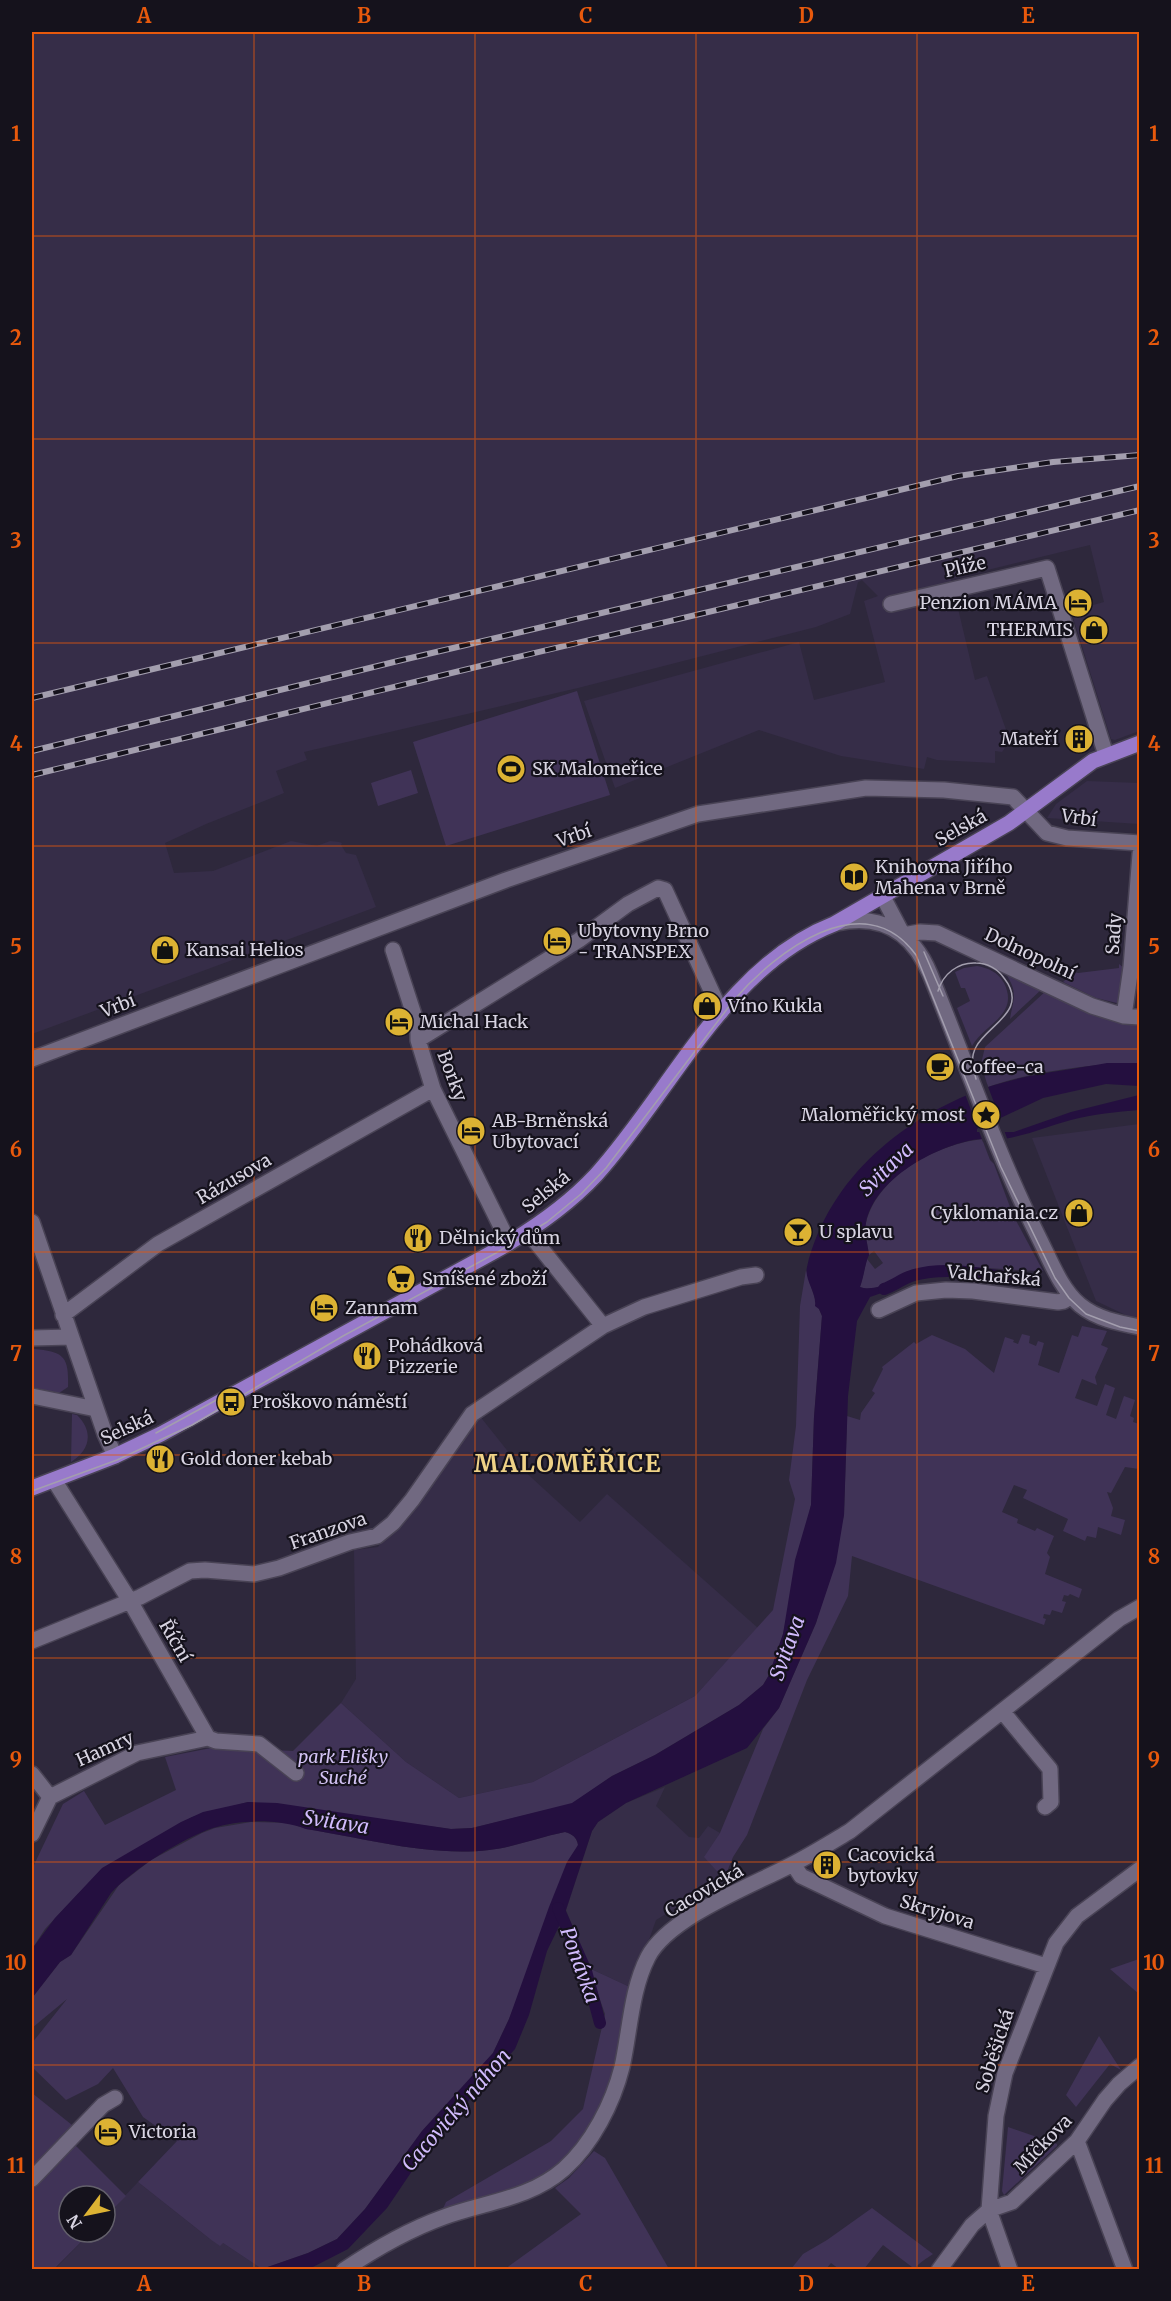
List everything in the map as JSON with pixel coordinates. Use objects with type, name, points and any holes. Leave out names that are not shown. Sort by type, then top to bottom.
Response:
[{"type":"main road","name":"Selská","points":[[32,1488],[115,1456],[231,1397],[509,1243],[532,1238],[597,1174],[741,987],[764,966],[818,931],[1009,823],[1099,758],[1140,743]]},
{"type":"street","name":"Plíže","points":[[891,604],[1047,568],[1099,758]]},
{"type":"street","name":"Vrbí","points":[[32,1059],[506,880],[707,812],[877,788],[944,790],[1013,797],[1047,833],[1067,838],[1140,843]]},
{"type":"street","name":"Sady","points":[[1124,1016],[1131,967],[1140,854]]},
{"type":"street","points":[[418,1040],[579,940],[628,904],[658,888],[665,890],[721,1012]]},
{"type":"street","name":"Dolnopolní","points":[[882,895],[903,935]]},
{"type":"street","name":"Dolnopolní","points":[[834,924],[852,920],[875,922],[891,927],[916,948],[925,963],[1001,1156]]},
{"type":"street","name":"Dolnopolní","points":[[903,935],[920,932],[937,933],[1092,1006],[1124,1016],[1140,1017]]},
{"type":"street","name":"Borky","points":[[393,950],[418,1027],[418,1040],[433,1089],[509,1243]]},
{"type":"street","name":"Rázusova","points":[[63,1315],[158,1244],[433,1089]]},
{"type":"street","name":"Valchařská","points":[[1001,1156],[1024,1209],[1071,1296],[1095,1315],[1140,1327]]},
{"type":"street","points":[[32,1222],[96,1409],[115,1456]]},
{"type":"street","points":[[532,1238],[603,1326]]},
{"type":"street","name":"Franzova","points":[[32,1641],[130,1601],[190,1571],[254,1574],[279,1568],[350,1542],[377,1536],[393,1523],[412,1500],[472,1414],[603,1326],[644,1307],[741,1277],[756,1275]]},
{"type":"street","name":"Valchařská","points":[[879,1310],[916,1293],[930,1291],[974,1291],[1058,1302],[1071,1296]]},
{"type":"street","points":[[32,1338],[71,1337]]},
{"type":"street","points":[[32,1396],[96,1409]]},
{"type":"street","name":"Říční","points":[[54,1480],[130,1601],[208,1738]]},
{"type":"street","name":"Cacovická","points":[[344,2270],[406,2233],[444,2217],[526,2193],[564,2169],[578,2155],[594,2131],[614,2091],[638,1987],[648,1957],[676,1926],[850,1831],[1119,1620],[1140,1607]]},
{"type":"street","points":[[1002,1711],[1050,1769],[1051,1802],[1045,1807]]},
{"type":"street","points":[[208,1738],[216,1741],[259,1744],[296,1773]]},
{"type":"street","name":"Hamry","points":[[50,1797],[137,1753],[208,1738]]},
{"type":"street","points":[[32,1774],[50,1797],[32,1834]]},
{"type":"street","name":"Skryjova","points":[[793,1864],[801,1876],[885,1916],[1046,1966]]},
{"type":"street","name":"Soběšická","points":[[988,2210],[996,2116],[1005,2073],[1056,1943],[1077,1916],[1140,1869]]},
{"type":"street","name":"Míčkova","points":[[988,2210],[1012,2202],[1077,2140],[1105,2100],[1140,2066]]},
{"type":"street","points":[[32,2179],[103,2105],[115,2098]]},
{"type":"street","points":[[1077,2140],[1125,2270]]},
{"type":"street","points":[[939,2270],[972,2225],[988,2210],[1010,2270]]},
{"type":"shaded area","points":[[32,32],[1139,32],[1139,731],[1115,740],[1111,739],[1071,611],[1104,602],[1090,545],[951,579],[975,680],[987,676],[1010,741],[1002,752],[995,751],[995,763],[937,760],[927,757],[924,769],[841,756],[759,730],[615,788],[584,701],[799,642],[814,700],[885,682],[864,601],[878,596],[862,580],[858,582],[850,614],[816,627],[578,688],[304,752],[307,760],[276,771],[284,793],[165,843],[174,873],[213,871],[291,841],[317,846],[330,841],[339,842],[342,843],[346,853],[356,855],[376,907],[32,1034]]},
{"type":"shaded area","points":[[1087,781],[1139,783],[1139,824],[1047,818],[1056,804]]},
{"type":"shaded area","points":[[1139,1124],[1140,1318],[1132,1318],[1096,1301],[1032,1138]]},
{"type":"shaded area","points":[[479,1415],[521,1468],[580,1522],[607,1494],[758,1628],[695,1696],[533,1782],[459,1798],[406,1762],[341,1703],[356,1679],[354,1550],[378,1547],[427,1487]]},
{"type":"shaded area","points":[[665,1787],[656,1806],[689,1837],[699,1838],[708,1826],[720,1833],[705,1857],[724,1879],[656,1920],[632,1988],[589,1968],[566,1910],[592,1831],[598,1822],[626,1803]]},
{"type":"shaded area","points":[[138,2182],[210,2239],[223,2243],[262,2269],[54,2270],[79,2244],[117,2244],[117,2204]]},
{"type":"green space","name":"SK Malomeřice","points":[[577,691],[610,795],[446,846],[413,742]]},
{"type":"green space","points":[[411,770],[418,793],[378,806],[371,783]]},
{"type":"green space","points":[[1119,964],[1125,969],[1120,1006],[1117,1009],[1117,1003],[1096,998],[1063,982],[1074,972],[1119,968]]},
{"type":"green space","points":[[977,966],[999,976],[1008,994],[1004,1011],[972,1046],[957,1008],[970,1001],[965,988],[961,988],[955,972]]},
{"type":"green space","points":[[1005,973],[1043,988],[1010,1019],[1014,991]]},
{"type":"green space","points":[[1047,990],[1139,1022],[1139,1063],[1063,1069],[1005,1081],[988,1087],[981,1064],[985,1047]]},
{"type":"green space","points":[[982,1139],[1013,1215],[1043,1271],[962,1267],[930,1268],[910,1272],[874,1288],[860,1287],[867,1259],[875,1269],[883,1263],[874,1251],[869,1255],[865,1231],[873,1206],[883,1190],[911,1165],[928,1156],[964,1142]]},
{"type":"green space","name":"park Elišky Suché","points":[[806,1270],[822,1316],[814,1417],[811,1505],[783,1634],[769,1675],[763,1685],[739,1705],[655,1755],[612,1776],[572,1804],[472,1828],[451,1829],[248,1802],[192,1817],[78,1894],[45,1929],[32,1949],[32,1869],[63,1804],[84,1791],[105,1825],[176,1790],[165,1757],[216,1747],[293,1751],[341,1703],[406,1762],[459,1798],[533,1782],[695,1696],[773,1610],[795,1499],[789,1480],[796,1426],[800,1306]]},
{"type":"green space","points":[[1082,1326],[1107,1331],[1101,1345],[1108,1348],[1095,1377],[1097,1385],[1082,1379],[1075,1398],[1097,1406],[1105,1384],[1115,1388],[1106,1415],[1116,1419],[1124,1396],[1135,1400],[1130,1416],[1134,1418],[1133,1422],[1139,1424],[1139,1469],[1125,1467],[1111,1493],[1107,1492],[1113,1508],[1111,1516],[1125,1520],[1121,1535],[1098,1527],[1096,1538],[1087,1536],[1085,1541],[1063,1531],[1068,1519],[1023,1498],[1027,1490],[1014,1485],[1002,1512],[1018,1519],[1017,1523],[1035,1531],[1037,1528],[1054,1536],[1047,1553],[1050,1557],[1045,1574],[1082,1589],[1079,1598],[1070,1594],[1064,1595],[1062,1601],[1066,1602],[1062,1613],[1052,1610],[1050,1615],[1044,1614],[1043,1618],[1046,1619],[1044,1625],[852,1556],[848,1596],[807,1680],[747,1835],[733,1857],[724,1879],[704,1857],[720,1833],[763,1729],[779,1708],[816,1623],[844,1515],[847,1416],[860,1420],[861,1413],[875,1393],[872,1391],[882,1367],[914,1342],[916,1344],[932,1335],[965,1349],[994,1373],[1005,1337],[1018,1344],[1022,1334],[1030,1336],[1029,1343],[1036,1346],[1038,1341],[1044,1343],[1038,1365],[1059,1373],[1072,1335],[1078,1337]]},
{"type":"green space","points":[[34,1349],[52,1352],[63,1358],[66,1362],[68,1387],[59,1393],[32,1387]]},
{"type":"green space","points":[[72,1414],[77,1415],[82,1421],[88,1434],[88,1440],[82,1452],[71,1462]]},
{"type":"green space","points":[[251,1822],[289,1823],[306,1829],[443,1851],[499,1849],[565,1832],[574,1836],[578,1845],[509,2019],[493,2053],[422,2131],[365,2209],[337,2239],[308,2253],[262,2269],[223,2243],[220,2246],[210,2239],[138,2182],[177,2141],[143,2117],[113,2068],[98,2084],[66,2100],[32,2067],[32,2043],[67,1999],[32,2028],[32,1998],[60,1962],[71,1955],[119,1885],[151,1860],[202,1833],[215,1828]]},
{"type":"green space","points":[[1139,1959],[1139,1994],[1110,1969]]},
{"type":"green space","points":[[589,1968],[632,1988],[615,2070],[601,2111],[578,2147],[545,2179],[441,2213],[446,2202],[551,2141],[583,2109],[605,2014]]},
{"type":"green space","points":[[1099,2036],[1121,2070],[1110,2064],[1076,2107],[1066,2095]]},
{"type":"green space","points":[[32,2093],[72,2125],[32,2167]]},
{"type":"green space","points":[[1008,2127],[1057,2144],[1057,2146],[1004,2195],[1002,2191]]},
{"type":"green space","points":[[75,2145],[114,2184],[57,2184],[57,2244],[79,2244],[54,2269],[32,2270],[32,2189]]},
{"type":"green space","points":[[594,2151],[605,2158],[669,2269],[505,2269],[581,2214],[555,2188],[569,2178]]},
{"type":"green space","points":[[117,2187],[126,2196],[117,2205]]},
{"type":"green space","points":[[872,2208],[933,2254],[911,2269],[912,2267],[883,2245],[864,2269],[839,2269],[831,2263],[826,2269],[791,2269],[803,2254]]},
{"type":"water","points":[[1107,1063],[1139,1063],[1139,1086],[1106,1084],[1043,1098],[977,1129],[977,1132],[1014,1132],[1071,1112],[1139,1095],[1139,1110],[1088,1116],[1014,1137],[974,1140],[953,1145],[905,1170],[880,1194],[871,1208],[866,1223],[869,1255],[860,1287],[879,1287],[897,1279],[900,1284],[893,1289],[870,1297],[857,1321],[848,1396],[844,1515],[836,1563],[816,1623],[779,1708],[747,1748],[626,1803],[598,1822],[592,1831],[564,1916],[547,1951],[529,2015],[515,2049],[433,2140],[387,2208],[348,2249],[309,2269],[262,2269],[308,2253],[337,2239],[365,2209],[422,2131],[493,2053],[509,2019],[567,1862],[578,1845],[575,1838],[565,1832],[499,1849],[443,1851],[397,1846],[284,1823],[248,1822],[224,1825],[173,1847],[120,1884],[111,1893],[71,1955],[60,1962],[32,1998],[32,1949],[55,1918],[102,1868],[181,1822],[203,1812],[248,1802],[277,1803],[451,1829],[472,1828],[572,1803],[612,1776],[655,1755],[739,1705],[763,1685],[769,1675],[783,1634],[795,1560],[811,1505],[814,1417],[822,1316],[815,1306],[807,1267],[818,1234],[833,1204],[852,1177],[875,1153],[901,1132],[960,1098],[991,1086],[1034,1075]]},
{"type":"pier","name":"Maloměřický most","points":[[987,1084],[1001,1121],[983,1130],[1004,1130],[1008,1141],[983,1142],[965,1094]]},
{"type":"waterway","points":[[884,1289],[914,1275],[941,1271],[970,1272],[1026,1280]]},
{"type":"waterway","name":"Ponávka","points":[[558,1908],[586,1971],[600,2023]]},
{"type":"tram line","points":[[32,1491],[117,1460],[192,1425],[343,1336],[496,1253],[547,1222],[581,1194],[606,1168],[751,981],[796,946],[821,932],[846,925],[871,925],[895,934],[916,955],[1001,1167],[1055,1278],[1069,1298],[1086,1314],[1120,1327],[1140,1331]]},
{"type":"tram line","points":[[924,952],[943,996]]},
{"type":"tram line","points":[[938,991],[947,974],[969,963],[984,964],[995,969],[1002,975],[1011,990],[1012,1000],[1009,1009],[1004,1017],[981,1039],[974,1051],[973,1063],[976,1079]]},
{"type":"tram line","points":[[156,1433],[222,1397]]},
{"type":"railway","points":[[32,698],[958,476],[1053,462],[1140,455]]},
{"type":"railway","points":[[32,751],[398,661],[1140,486]]},
{"type":"railway","points":[[32,775],[505,660],[1140,510]]},
{"type":"place","name":"Penzion MÁMA","points":[[1078,603]]},
{"type":"place","name":"THERMIS","points":[[1094,630]]},
{"type":"place","name":"Mateří","points":[[1079,739]]},
{"type":"place","name":"SK Malomeřice","points":[[511,769]]},
{"type":"place","name":"Knihovna Jiřího Mahena v Brně","points":[[854,877]]},
{"type":"place","name":"Ubytovny Brno - TRANSPEX","points":[[557,941]]},
{"type":"place","name":"Kansai Helios","points":[[165,950]]},
{"type":"place","name":"Víno Kukla","points":[[707,1006]]},
{"type":"place","name":"Michal Hack","points":[[399,1022]]},
{"type":"place","name":"Coffee-ca","points":[[940,1067]]},
{"type":"place","name":"Maloměřický most","points":[[986,1115]]},
{"type":"place","name":"AB-Brněnská Ubytovací","points":[[471,1131]]},
{"type":"place","name":"Cyklomania.cz","points":[[1079,1213]]},
{"type":"place","name":"U splavu","points":[[798,1232]]},
{"type":"place","name":"Dělnický dům","points":[[418,1238]]},
{"type":"place","name":"Smíšené zboží","points":[[401,1279]]},
{"type":"place","name":"Zannam","points":[[324,1308]]},
{"type":"place","name":"Pohádková Pizzerie","points":[[367,1356]]},
{"type":"place","name":"Proškovo náměstí","points":[[231,1402]]},
{"type":"place","name":"Gold doner kebab","points":[[160,1459]]},
{"type":"place","name":"Cacovická bytovky","points":[[827,1865]]},
{"type":"place","name":"Victoria","points":[[108,2132]]},
{"type":"district","name":"MALOMĚŘICE","points":[[568,1464]]},
{"type":"water label","name":"Svitava","points":[[886,1169]]},
{"type":"water label","name":"Svitava","points":[[787,1648]]},
{"type":"water label","name":"Svitava","points":[[336,1822]]},
{"type":"water label","name":"Cacovický náhon","points":[[456,2110]]}]
